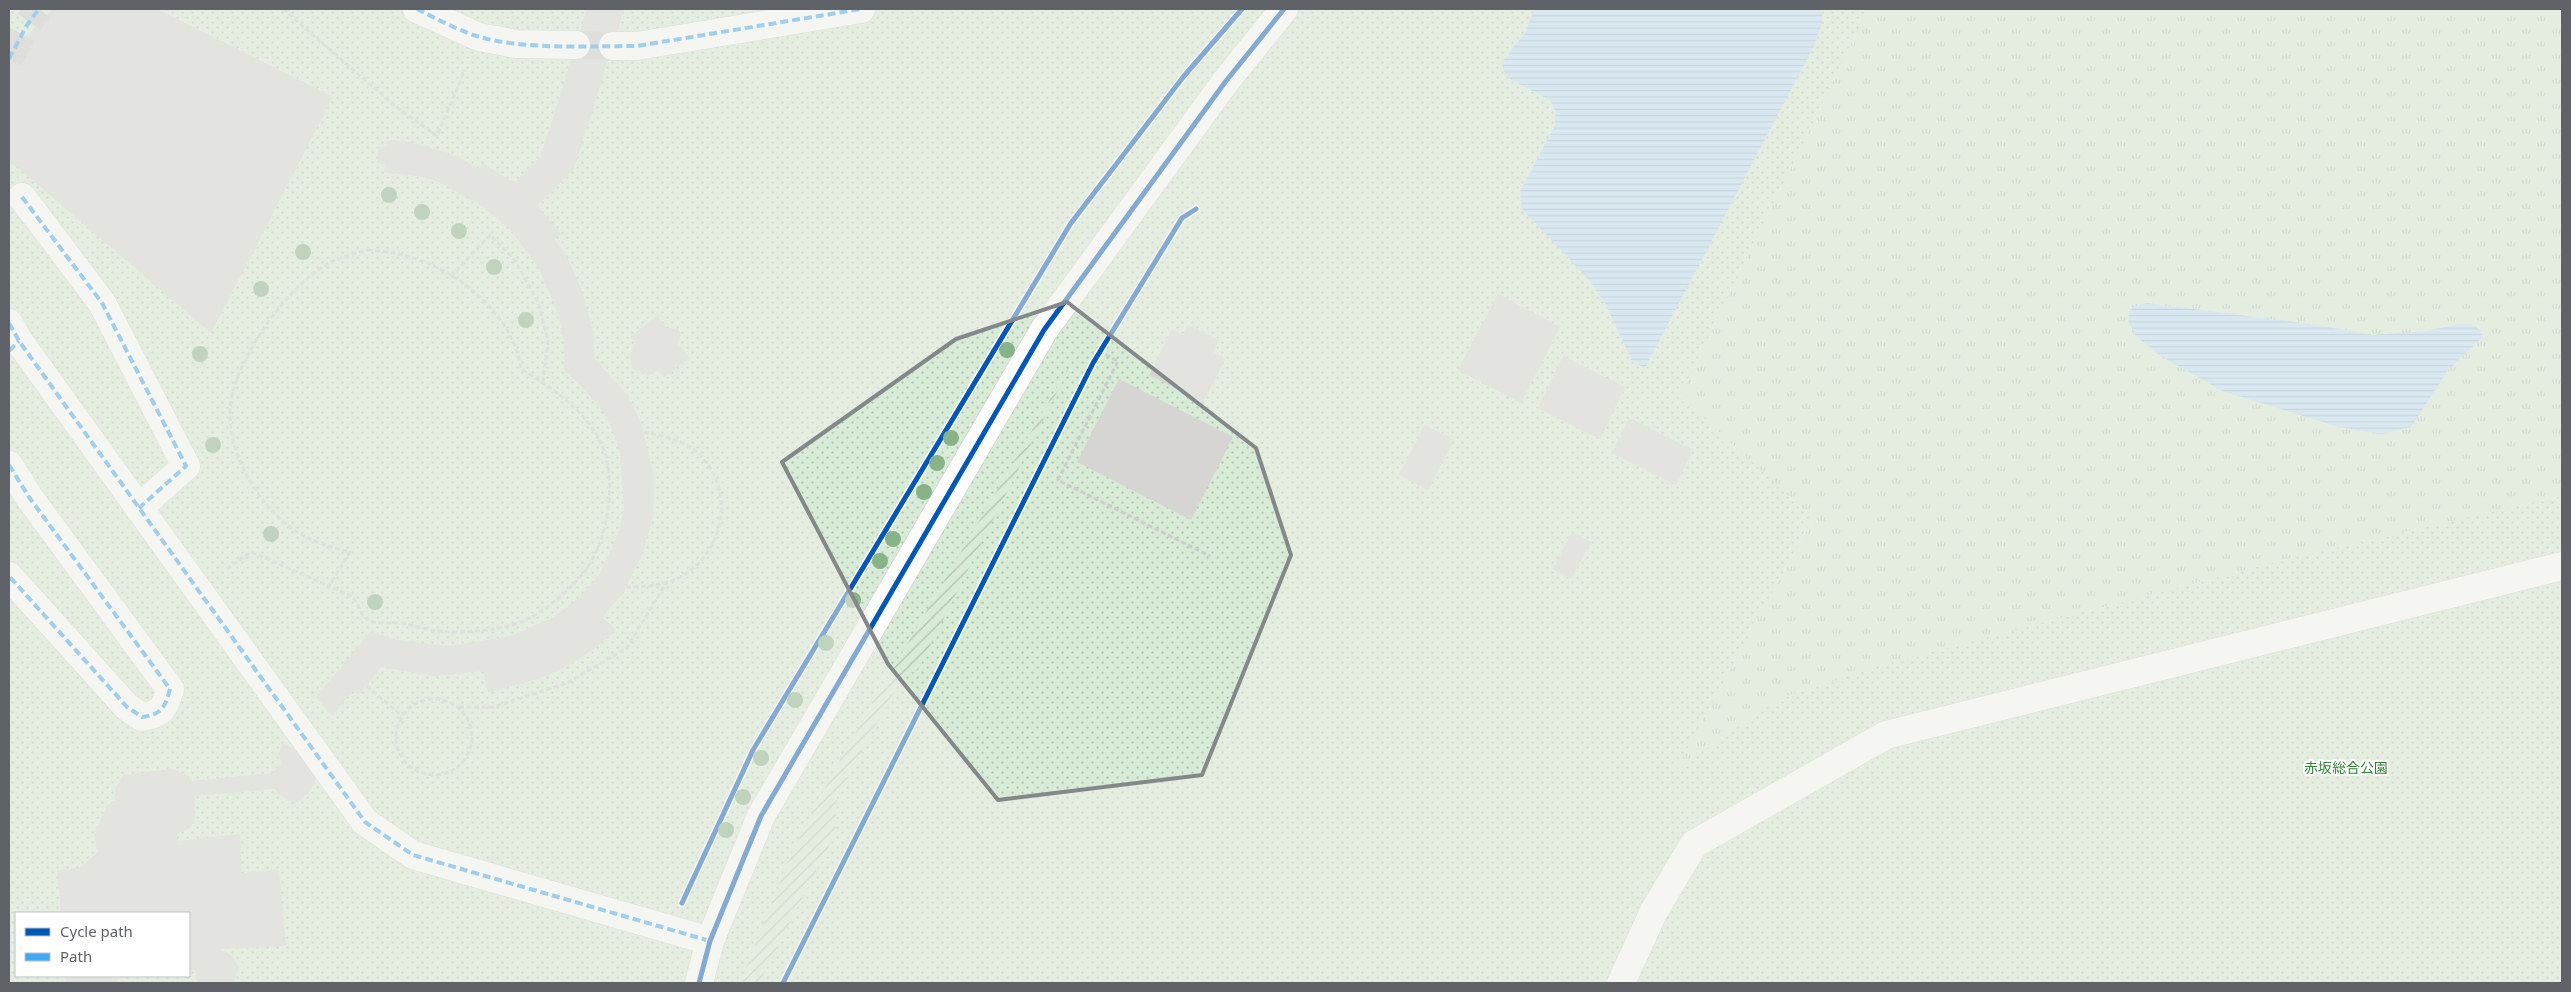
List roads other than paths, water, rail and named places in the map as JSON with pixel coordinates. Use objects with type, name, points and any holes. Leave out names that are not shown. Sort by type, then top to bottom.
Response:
[{"type":"street","points":[[418,9],[480,36],[516,44],[576,45]]},
{"type":"street","points":[[613,46],[637,46],[861,9]]},
{"type":"street","points":[[699,983],[710,941],[761,816],[1044,330],[1278,10]]},
{"type":"street","points":[[22,197],[102,303],[186,466],[139,508]]},
{"type":"street","points":[[12,338],[139,508],[365,822],[413,855],[710,941]]},
{"type":"street","points":[[9,465],[29,497],[170,689],[166,705],[156,715],[142,717],[127,707],[9,576]]},
{"type":"street","points":[[1621,983],[1654,911],[1694,844],[1886,735],[2562,566]]},
{"type":"water","points":[[1534,9],[1820,9],[1822,14],[1821,27],[1814,46],[1645,368],[1632,361],[1606,305],[1590,281],[1522,209],[1520,192],[1554,127],[1556,112],[1550,100],[1511,80],[1503,70],[1502,62],[1525,33]]},
{"type":"water","points":[[2147,303],[2317,325],[2373,335],[2425,331],[2454,325],[2471,324],[2481,330],[2483,337],[2448,370],[2411,427],[2381,434],[2339,427],[2222,391],[2159,355],[2136,336],[2128,321],[2129,311],[2135,306]]},
{"type":"tunnel","points":[[9,59],[27,25],[39,9]]},
{"type":"tunnel","points":[[576,45],[613,46]]},
{"type":"park label","name":"赤坂総合公園","points":[[2346,767]]}]
